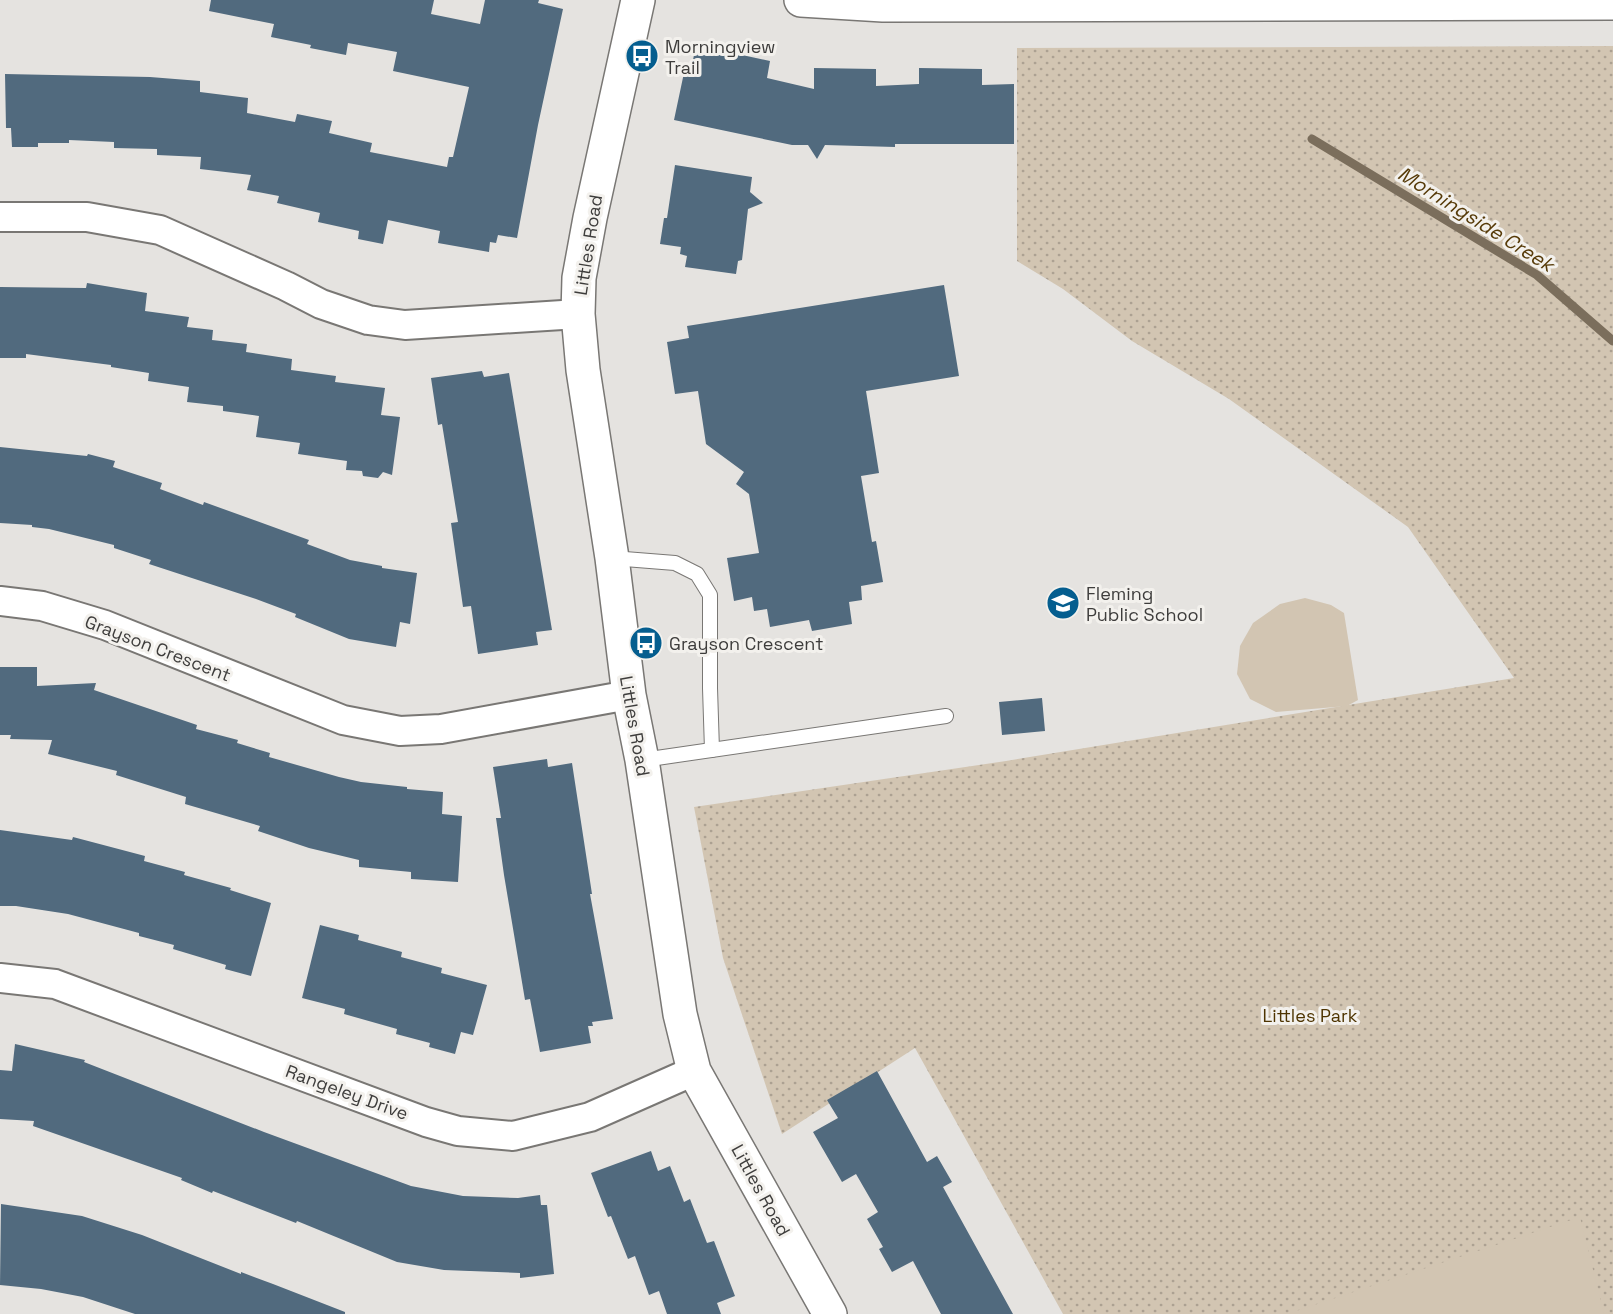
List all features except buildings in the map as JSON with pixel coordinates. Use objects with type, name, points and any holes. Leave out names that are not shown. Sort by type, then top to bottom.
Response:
[{"type":"street","name":"Littles Road","points":[[638,0],[588,228],[579,278],[578,314],[583,370],[612,558],[629,695],[642,760],[680,1014],[694,1071],[830,1314]]},
{"type":"street","points":[[801,0],[883,5],[1610,2]]},
{"type":"street","points":[[0,217],[87,217],[160,230],[321,303],[368,320],[405,325],[578,314]]},
{"type":"street","name":"Grayson Crescent","points":[[0,601],[42,606],[105,625],[344,720],[400,731],[441,729],[629,695]]},
{"type":"street","name":"Rangeley Drive","points":[[0,978],[55,984],[426,1122],[458,1131],[513,1136],[590,1117],[694,1071]]},
{"type":"lane","points":[[612,558],[675,563],[697,574],[710,595],[712,750]]},
{"type":"lane","points":[[642,760],[946,716]]},
{"type":"green space","name":"Littles Park","points":[[1613,46],[1613,1314],[1063,1314],[915,1048],[782,1134],[723,958],[694,807],[1006,761],[1514,678],[1408,527],[1229,399],[1132,341],[1063,289],[1017,261],[1017,48]]},
{"type":"green space","points":[[1305,598],[1331,605],[1344,613],[1358,700],[1347,706],[1276,712],[1250,699],[1237,674],[1240,646],[1253,623],[1280,604]]},
{"type":"green space","points":[[1580,1217],[1604,1314],[1287,1314]]},
{"type":"waterway","name":"Morningside Creek","points":[[1312,139],[1537,275],[1613,341]]},
{"type":"place","name":"Morningview Trail","points":[[642,56]]},
{"type":"place","name":"Fleming Public School","points":[[1063,603]]},
{"type":"place","name":"Grayson Crescent","points":[[646,643]]}]
